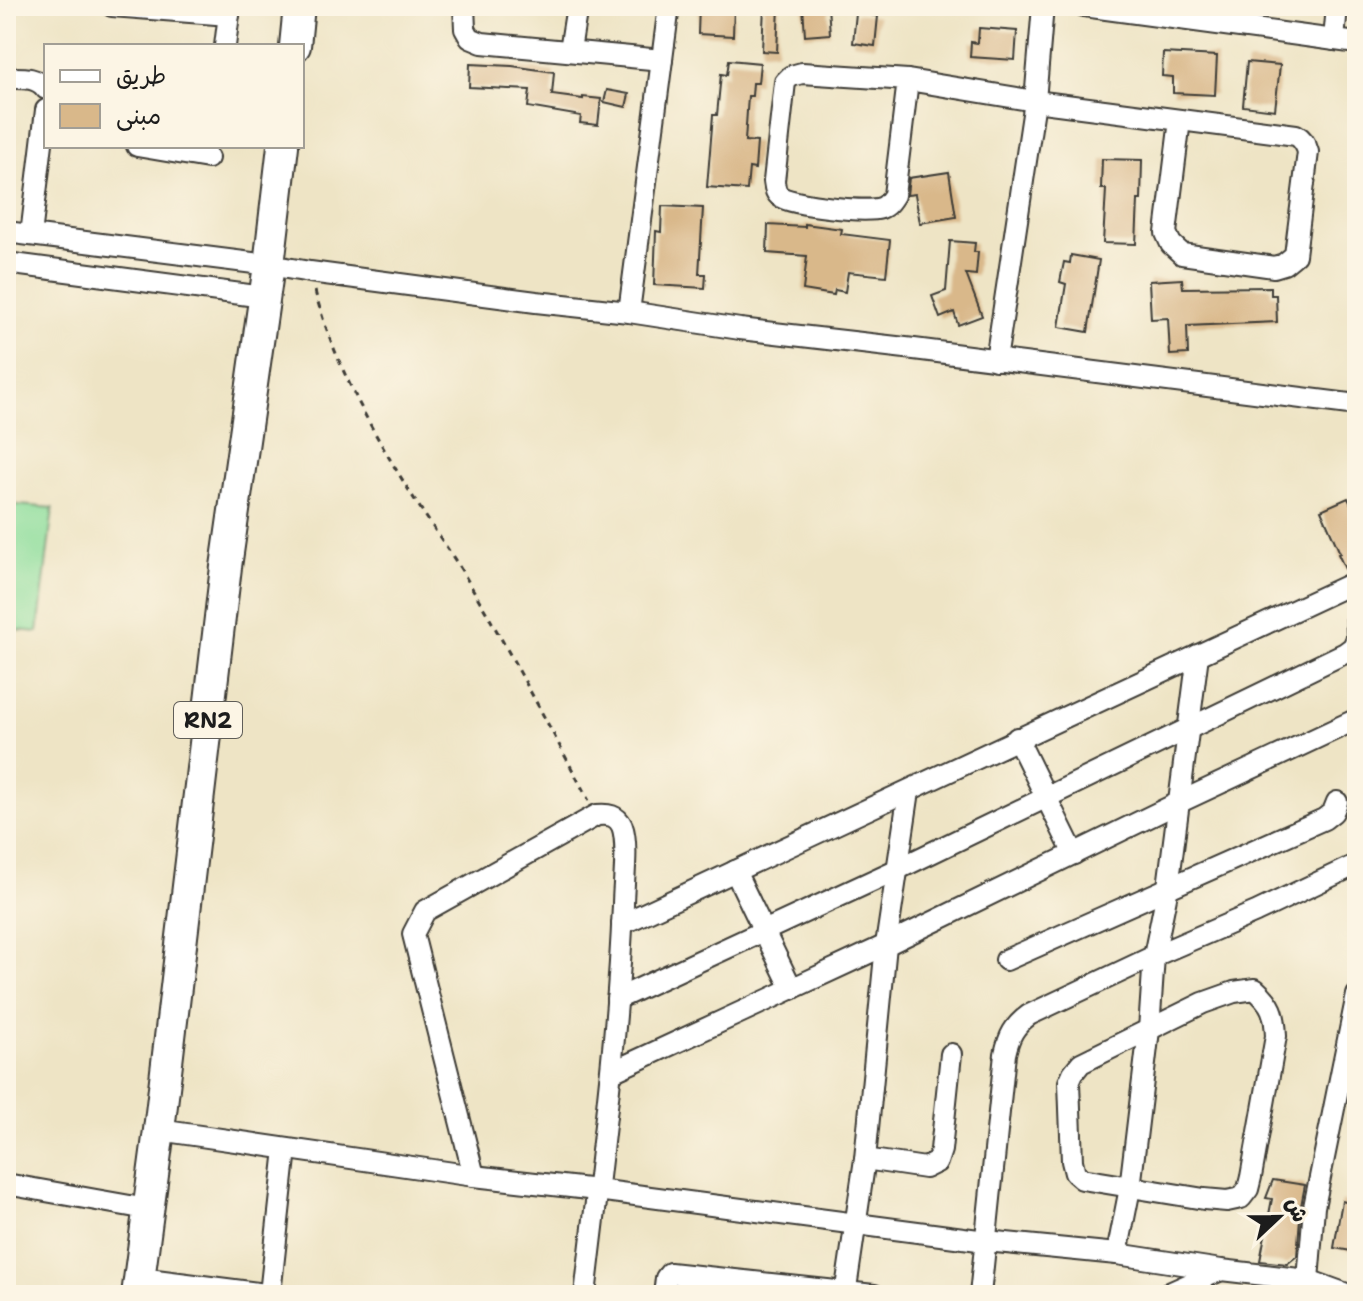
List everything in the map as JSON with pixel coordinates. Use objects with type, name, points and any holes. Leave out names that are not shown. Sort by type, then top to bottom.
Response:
[{"type":"highway","points":[[295,44],[299,6]]},
{"type":"highway","name":"RN2","points":[[138,1286],[226,567],[283,148]]},
{"type":"street","points":[[112,6],[230,11],[225,44]]},
{"type":"street","points":[[464,6],[465,29],[470,38],[482,43],[662,60]]},
{"type":"street","points":[[570,50],[577,6]]},
{"type":"street","points":[[629,312],[669,6]]},
{"type":"street","points":[[996,360],[1035,101],[1043,6]]},
{"type":"street","points":[[1084,6],[1232,16],[1357,43]]},
{"type":"street","points":[[1334,40],[1337,6]]},
{"type":"street","points":[[908,80],[894,195],[888,204],[876,209],[829,207],[783,198],[775,192],[783,90],[791,76],[815,73],[908,80],[1035,101],[1296,135],[1307,145],[1308,152],[1295,255],[1284,264],[1274,267],[1182,254],[1171,244],[1166,233],[1180,120]]},
{"type":"street","points":[[6,78],[27,78],[44,87]]},
{"type":"street","points":[[31,235],[44,141]]},
{"type":"street","points":[[149,148],[208,158]]},
{"type":"street","points":[[6,232],[740,329],[1357,405]]},
{"type":"street","points":[[6,263],[264,297]]},
{"type":"street","points":[[617,999],[898,869],[1345,653],[1353,647],[1357,638],[1356,581],[622,924]]},
{"type":"street","points":[[1117,1254],[1130,1188],[1149,1030],[1154,956],[1168,887],[1198,655]]},
{"type":"street","points":[[612,1072],[886,945],[1357,719]]},
{"type":"street","points":[[1017,738],[1074,854]]},
{"type":"street","points":[[845,1293],[865,1159],[886,945],[909,791]]},
{"type":"street","points":[[1006,960],[1324,819],[1333,812],[1337,802]]},
{"type":"street","points":[[474,1176],[413,934],[425,911],[597,815],[610,814],[620,822],[625,836],[622,924],[612,1072],[585,1295]]},
{"type":"street","points":[[980,1295],[1005,1054],[1008,1038],[1016,1025],[1029,1015],[1357,864]]},
{"type":"street","points":[[735,871],[792,989]]},
{"type":"street","points":[[1255,989],[1267,999],[1275,1016],[1276,1036],[1251,1177],[1248,1189],[1241,1198],[1227,1201],[1204,1199],[1130,1188],[1082,1179],[1075,1173],[1069,1082],[1073,1073],[1081,1063],[1149,1030],[1203,1003],[1234,992],[1255,989]]},
{"type":"street","points":[[1307,1288],[1314,1207],[1357,995]]},
{"type":"street","points":[[865,1159],[925,1168],[937,1162],[941,1150],[951,1054]]},
{"type":"street","points":[[159,1130],[474,1176],[986,1241],[1117,1254],[1349,1295]]},
{"type":"street","points":[[138,1286],[272,1295],[286,1149]]},
{"type":"street","points":[[6,1184],[147,1209]]},
{"type":"street","points":[[1165,1295],[1221,1270]]},
{"type":"street","points":[[664,1295],[666,1278],[670,1273],[874,1295]]},
{"type":"path","points":[[310,272],[320,313],[366,416],[508,651],[597,815]]},
{"type":"green space","points":[[6,504],[53,508],[38,632],[6,629]]},
{"type":"building","points":[[699,6],[734,6],[733,36],[698,34]]},
{"type":"building","points":[[764,6],[779,6],[777,52],[762,51]]},
{"type":"building","points":[[803,6],[828,6],[830,34],[805,36]]},
{"type":"building","points":[[856,13],[878,16],[875,46],[853,43]]},
{"type":"building","points":[[979,28],[1017,31],[1015,60],[970,57],[971,42],[978,43]]},
{"type":"building","points":[[1163,53],[1217,56],[1215,95],[1173,93],[1173,77],[1162,76]]},
{"type":"building","points":[[729,60],[760,63],[758,83],[753,83],[752,96],[748,96],[745,141],[757,142],[755,169],[749,168],[747,190],[707,187],[713,115],[717,115],[721,74],[727,75]]},
{"type":"building","points":[[1247,62],[1280,65],[1275,110],[1243,106]]},
{"type":"building","points":[[470,64],[554,72],[552,95],[601,99],[598,125],[580,123],[581,116],[528,107],[530,90],[469,87]]},
{"type":"building","points":[[607,90],[629,94],[626,107],[604,102]]},
{"type":"building","points":[[1102,159],[1142,160],[1136,244],[1103,243],[1106,189],[1101,189]]},
{"type":"building","points":[[949,172],[956,217],[920,223],[915,194],[907,195],[909,178]]},
{"type":"building","points":[[662,206],[703,208],[699,274],[706,274],[705,288],[654,285],[656,231],[661,232]]},
{"type":"building","points":[[805,224],[842,229],[841,234],[890,240],[886,276],[848,272],[845,292],[835,290],[834,295],[803,290],[807,256],[767,253],[768,225],[805,227]]},
{"type":"building","points":[[950,241],[975,243],[974,252],[978,252],[976,275],[966,274],[982,316],[958,325],[954,312],[940,318],[932,296],[946,291]]},
{"type":"building","points":[[1071,255],[1099,260],[1088,332],[1059,327],[1066,284],[1060,282],[1064,262],[1070,263]]},
{"type":"building","points":[[1182,279],[1183,288],[1271,287],[1271,295],[1276,295],[1277,322],[1187,326],[1188,354],[1170,355],[1168,318],[1151,319],[1149,281]]},
{"type":"building","points":[[1348,498],[1357,517],[1357,564],[1345,569],[1321,510]]},
{"type":"building","points":[[1273,1180],[1305,1185],[1297,1256],[1287,1264],[1260,1261],[1272,1199],[1266,1198]]},
{"type":"building","points":[[1342,1201],[1357,1205],[1357,1252],[1334,1248]]}]
